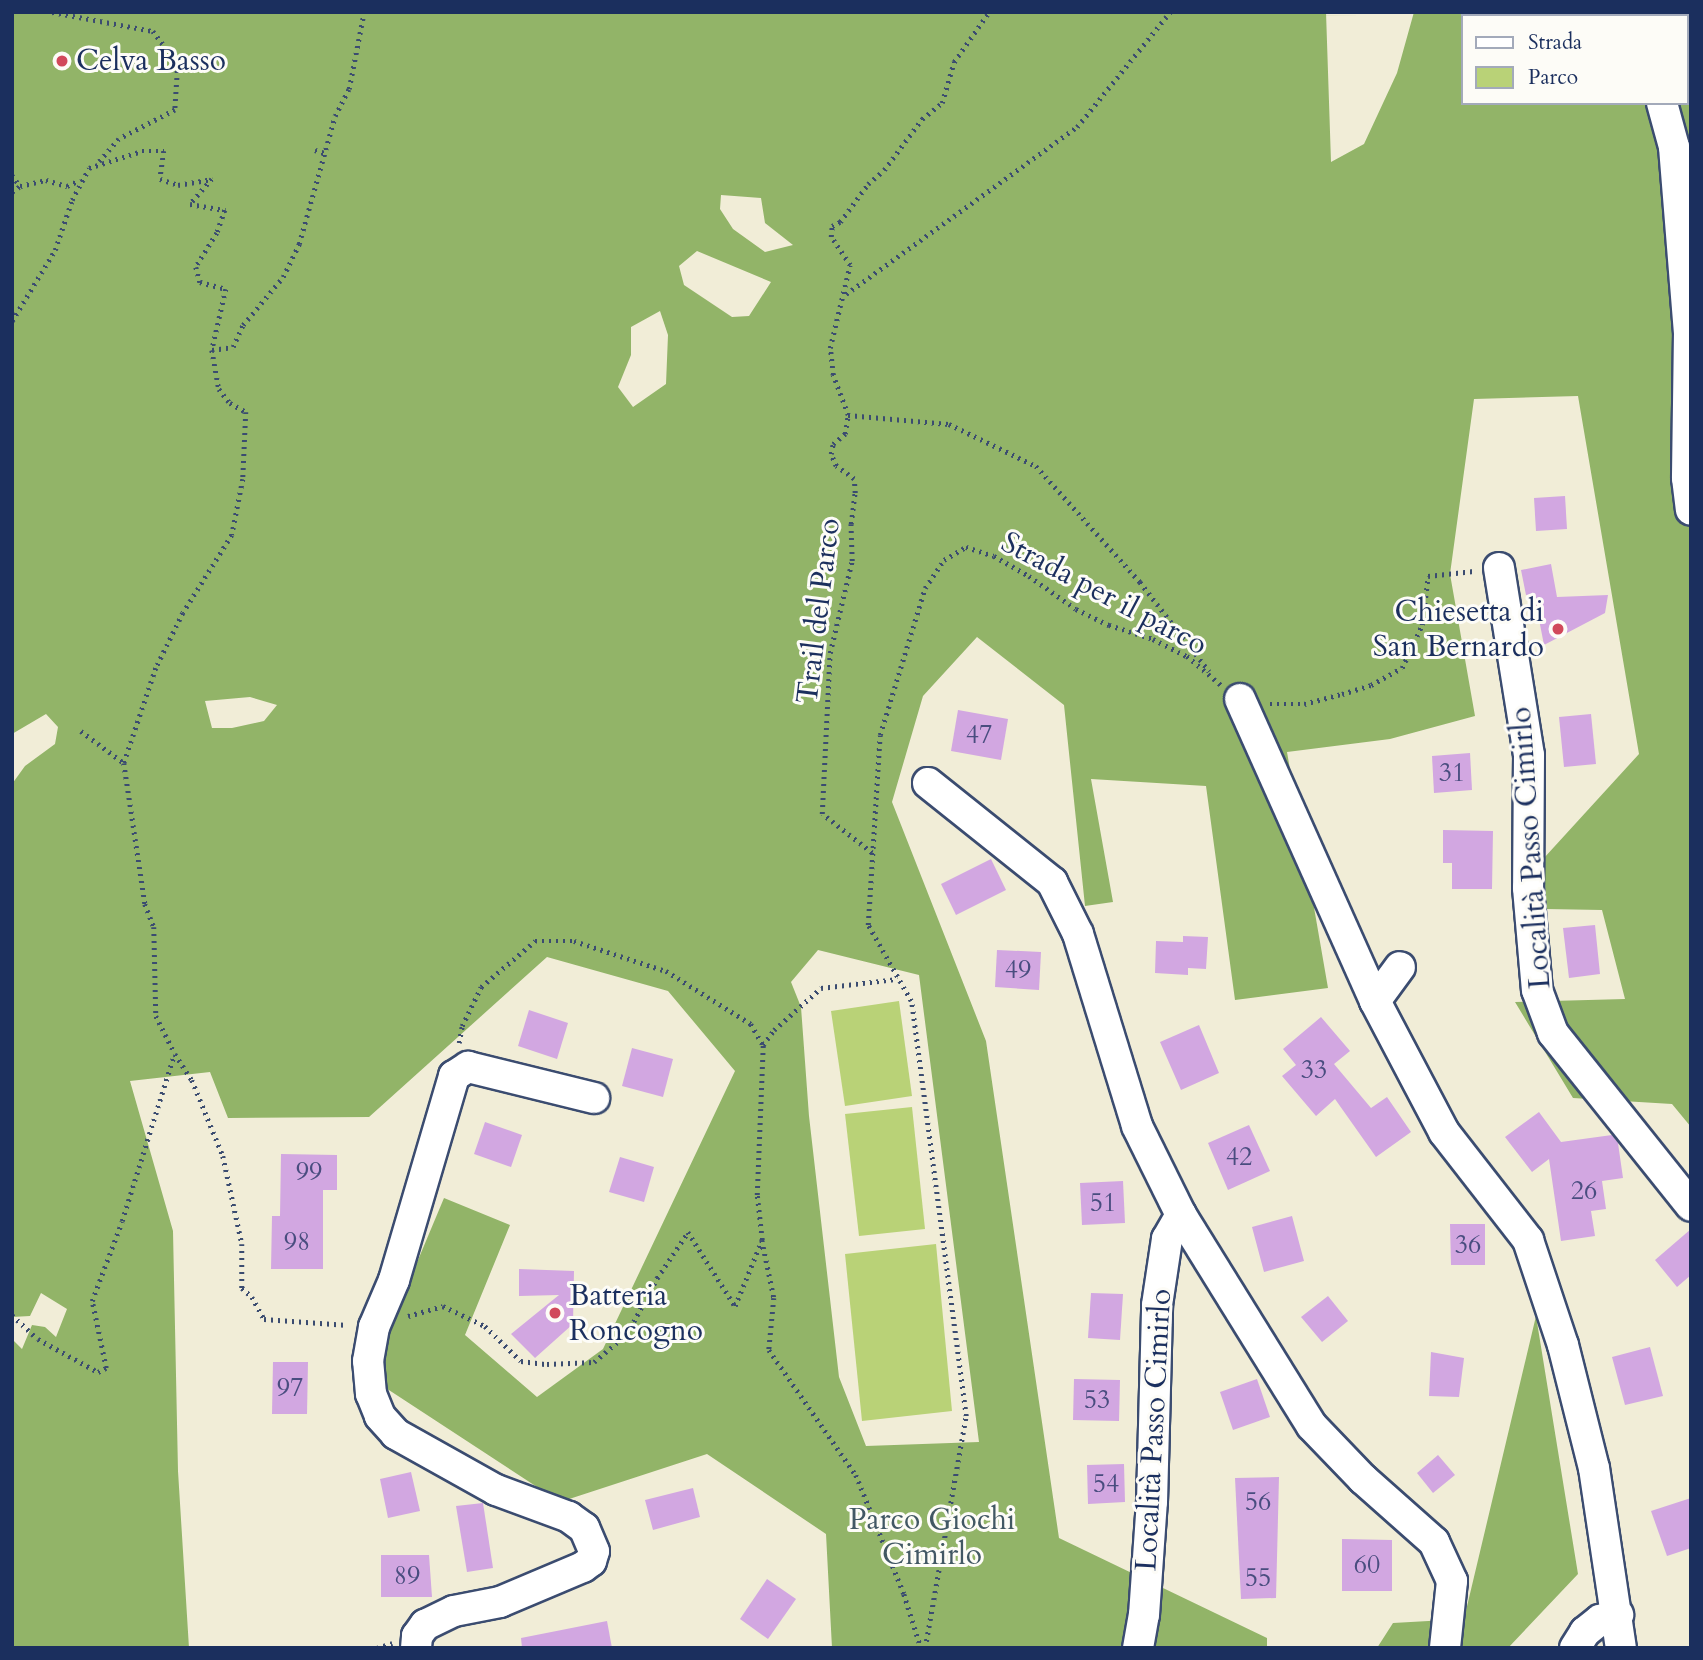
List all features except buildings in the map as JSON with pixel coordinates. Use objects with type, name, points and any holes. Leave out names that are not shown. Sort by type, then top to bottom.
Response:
[{"type":"street","points":[[1663,105],[1674,147],[1689,332],[1687,478],[1691,510]]},
{"type":"street","name":"Località Passo Cimirlo","points":[[1499,568],[1529,755],[1528,888],[1537,990],[1553,1033],[1691,1206]]},
{"type":"street","points":[[1240,699],[1375,1000],[1444,1132],[1528,1240],[1563,1345],[1591,1455],[1618,1615],[1621,1648]]},
{"type":"street","name":"Località Passo Cimirlo","points":[[928,783],[1052,882],[1075,925],[1137,1126],[1181,1215],[1312,1426],[1363,1479],[1434,1542],[1452,1581],[1445,1648]]},
{"type":"street","points":[[1375,1000],[1400,967]]},
{"type":"street","points":[[416,1648],[417,1636],[425,1625],[454,1611],[500,1602],[583,1567],[591,1561],[594,1551],[584,1528],[569,1517],[496,1490],[396,1434],[380,1416],[371,1394],[368,1361],[374,1326],[394,1280],[454,1076],[468,1067],[594,1098]]},
{"type":"street","name":"Località Passo Cimirlo","points":[[1138,1648],[1144,1615],[1152,1502],[1157,1305],[1167,1239],[1181,1215]]},
{"type":"street","points":[[1575,1648],[1585,1632],[1600,1620],[1618,1615]]},
{"type":"path","points":[[52,12],[153,32],[178,65],[175,110],[119,139],[98,163]]},
{"type":"path","points":[[212,350],[233,347],[243,325],[283,277],[299,244],[335,116],[349,89],[364,12]]},
{"type":"path","points":[[989,12],[954,62],[942,103],[922,120],[884,170],[867,184],[840,222],[832,226],[831,237],[850,265],[830,348],[833,374],[848,415],[949,424],[1036,466],[1140,582],[1216,680]]},
{"type":"path","points":[[845,294],[1077,127],[1170,12]]},
{"type":"path","points":[[316,150],[325,153]]},
{"type":"path","points":[[12,321],[55,250],[81,180],[89,168],[142,151],[164,151],[160,179],[178,185],[212,179],[190,204],[225,209],[218,233],[196,267],[200,282],[226,289],[212,350],[219,390],[230,403],[246,412],[243,479],[232,535],[183,612],[156,668],[124,763],[145,904],[154,927],[156,1016],[174,1054],[192,1080],[223,1156],[242,1244],[242,1288],[252,1297],[264,1319],[374,1326],[443,1306],[485,1326],[521,1361],[547,1364],[594,1362],[627,1334],[657,1279],[688,1232],[735,1306],[762,1240]]},
{"type":"path","points":[[12,175],[20,186]]},
{"type":"path","points":[[12,192],[20,186],[46,180],[67,186],[81,180]]},
{"type":"path","name":"Trail del Parco","points":[[848,415],[845,434],[833,444],[831,454],[836,466],[854,479],[855,493],[851,524],[852,561],[830,653],[822,814],[873,854]]},
{"type":"path","name":"Strada per il parco","points":[[923,1648],[966,1416],[911,1001],[868,925],[880,735],[925,588],[944,560],[966,547],[994,556],[1029,576],[1076,609],[1109,625],[1153,639],[1187,656],[1240,699],[1268,705],[1304,704],[1371,685],[1402,668],[1422,625],[1428,576],[1499,568]]},
{"type":"path","points":[[81,731],[124,763]]},
{"type":"path","points":[[454,1076],[462,1026],[481,987],[535,940],[575,941],[666,971],[751,1024],[763,1045],[757,1195],[762,1240],[774,1297],[769,1350],[856,1475],[923,1648]]},
{"type":"path","points":[[763,1045],[774,1030],[821,988],[897,979]]},
{"type":"path","points":[[12,1315],[38,1339],[98,1372],[106,1368],[92,1301],[122,1221],[174,1054]]},
{"type":"green space","name":"Parco Giochi Cimirlo","points":[[12,12],[1326,12],[1331,162],[1364,144],[1397,73],[1414,12],[1691,12],[1691,1127],[1672,1104],[1573,1098],[1515,1002],[1625,999],[1602,910],[1546,909],[1544,858],[1639,754],[1578,396],[1474,399],[1450,574],[1475,716],[1390,739],[1287,752],[1328,988],[1235,1000],[1206,786],[1091,779],[1113,902],[1085,906],[1064,705],[977,637],[923,696],[892,802],[986,1041],[1059,1538],[1267,1638],[1267,1648],[832,1648],[826,1534],[707,1454],[560,1502],[369,1377],[444,1198],[510,1225],[465,1335],[537,1397],[603,1349],[735,1071],[668,991],[547,957],[369,1117],[228,1118],[210,1072],[130,1081],[173,1231],[178,1471],[189,1648],[12,1648],[12,1339],[22,1349],[32,1325],[45,1327],[56,1337],[67,1309],[41,1293],[30,1316],[12,1317],[12,784],[25,766],[55,744],[58,727],[46,714],[12,734]],"holes":[[[721,195],[761,198],[765,223],[793,245],[765,252],[733,229],[720,209]],[[697,251],[771,282],[749,316],[732,317],[684,285],[679,266]],[[660,311],[668,335],[666,384],[633,407],[618,387],[631,355],[631,327]],[[250,697],[277,705],[264,721],[232,728],[212,728],[205,701]],[[818,950],[919,975],[979,1442],[866,1446],[839,1377],[809,1116],[801,1007],[791,982]]]},
{"type":"green space","points":[[899,1001],[912,1096],[845,1106],[831,1011]]},
{"type":"green space","points":[[912,1107],[925,1229],[859,1236],[845,1114]]},
{"type":"green space","points":[[936,1244],[952,1411],[862,1421],[845,1254]]},
{"type":"green space","points":[[1536,1316],[1578,1574],[1508,1648],[1377,1648],[1393,1623],[1464,1619]]},
{"type":"place","name":"Celva Basso","points":[[62,61]]},
{"type":"place","name":"Chiesetta di San Bernardo","points":[[1558,629]]},
{"type":"place","name":"Batteria Roncogno","points":[[555,1313]]}]
